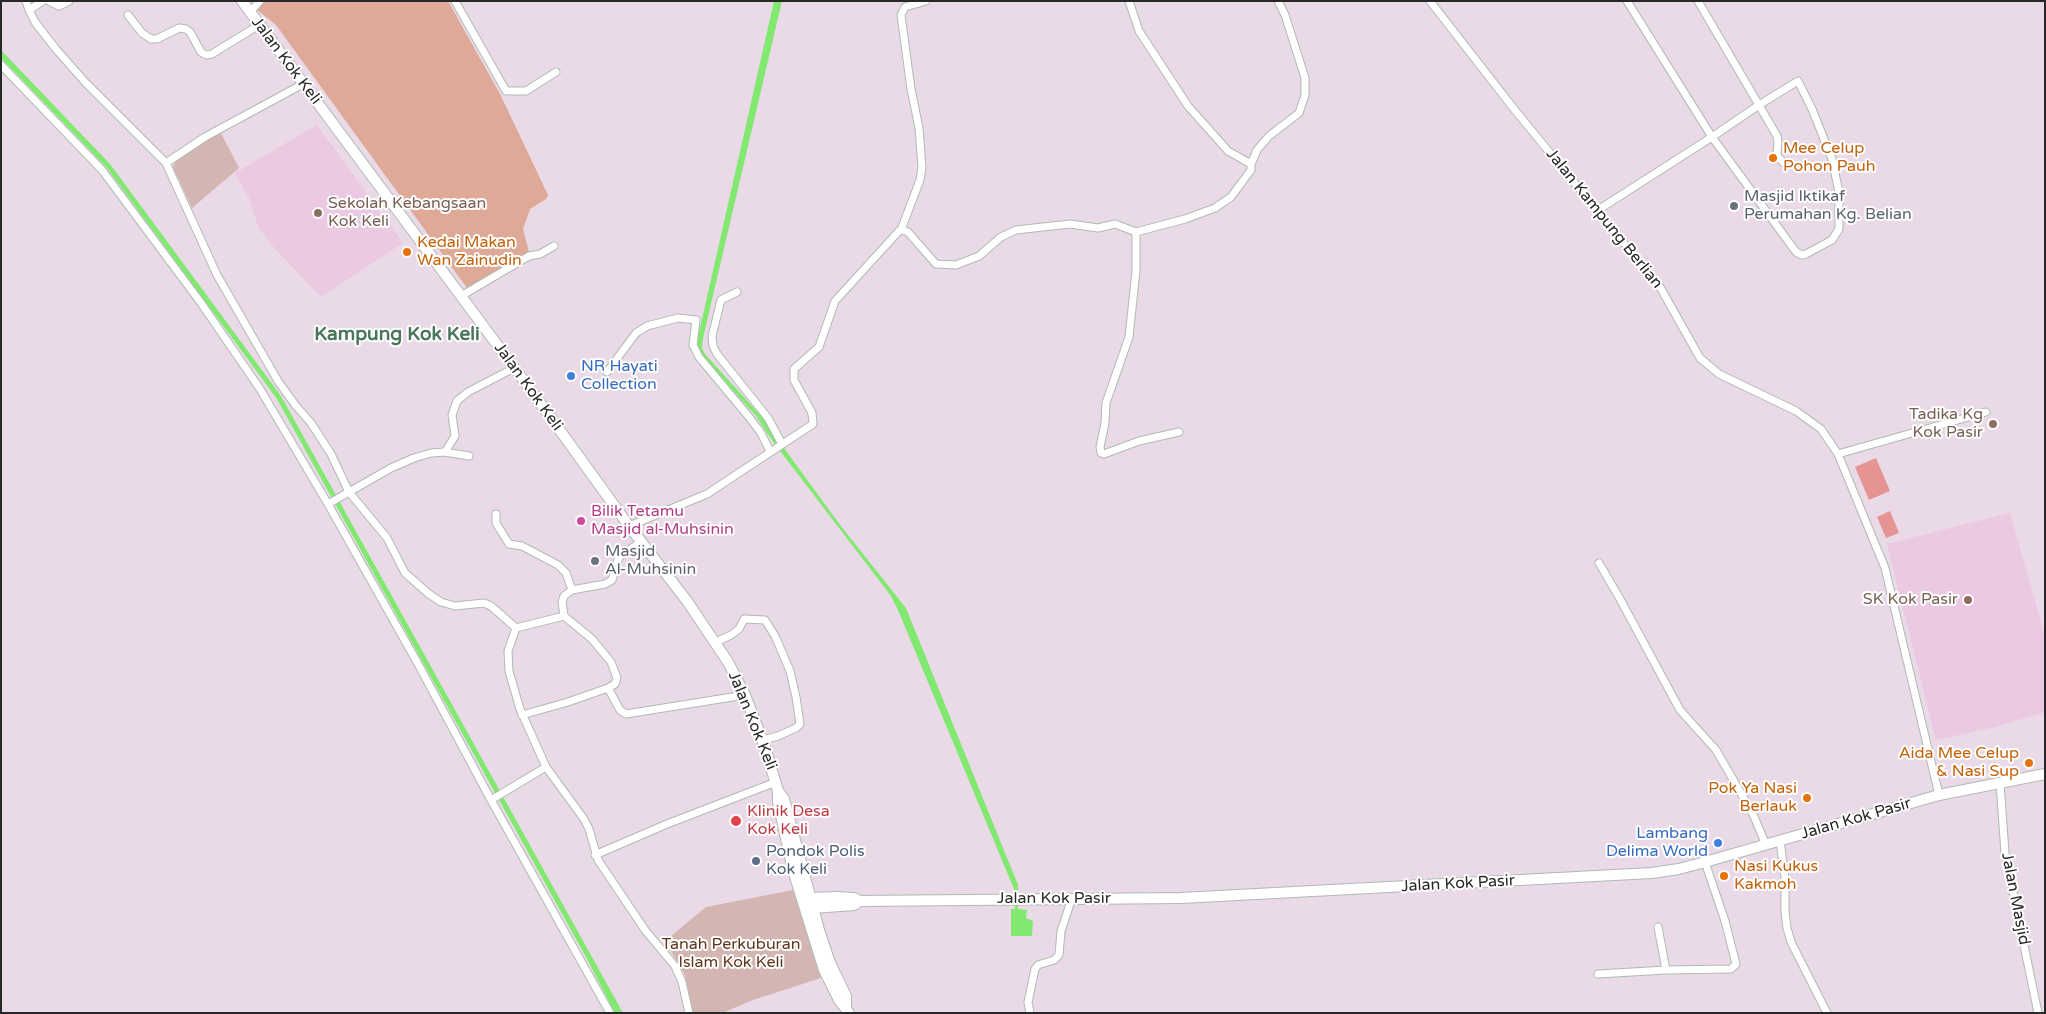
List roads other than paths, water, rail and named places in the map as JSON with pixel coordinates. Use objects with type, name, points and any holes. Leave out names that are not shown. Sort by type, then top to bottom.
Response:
[{"type":"street","points":[[26,1],[43,34],[85,82],[166,163],[217,275],[278,381],[311,423],[331,454],[349,492],[387,538],[405,573],[441,602],[454,606],[480,603],[491,606],[516,628]]},
{"type":"street","points":[[29,10],[43,1]]},
{"type":"street","points":[[49,1],[57,6],[69,1]]},
{"type":"street","name":"Jalan Kok Keli","points":[[242,1],[716,642],[745,695],[763,740],[777,787],[778,802],[793,870],[814,940],[824,970],[839,1000],[848,1010]]},
{"type":"street","points":[[250,12],[260,1]]},
{"type":"street","points":[[455,1],[506,91],[526,91],[556,72]]},
{"type":"street","points":[[629,526],[700,498],[813,424],[814,419],[809,406],[794,380],[794,369],[819,347],[828,316],[835,301],[901,230],[920,180],[922,167],[919,128],[902,14],[906,7],[926,1]]},
{"type":"street","points":[[1129,1],[1139,31],[1188,106],[1228,151],[1251,164]]},
{"type":"street","points":[[901,230],[908,232],[933,261],[944,266],[969,261],[979,256],[1001,237],[1016,230],[1070,224],[1098,228],[1115,224],[1136,232],[1185,219],[1215,208],[1231,197],[1251,170],[1251,164],[1258,150],[1269,136],[1299,113],[1305,95],[1305,78],[1285,15],[1278,1]]},
{"type":"street","name":"Jalan Kampung Berlian","points":[[1430,1],[1514,110],[1660,287],[1700,358],[1719,374],[1796,411],[1821,429],[1838,454],[1884,568],[1939,795]]},
{"type":"street","points":[[1598,210],[1712,137],[1759,105],[1798,81],[1812,109],[1832,159],[1839,192],[1838,229],[1832,240],[1806,254],[1802,255],[1796,252],[1712,137],[1627,1]]},
{"type":"street","points":[[1698,1],[1778,138],[1777,153],[1784,163]]},
{"type":"street","points":[[128,15],[142,33],[151,39],[157,39],[180,28],[186,28],[201,52],[206,55],[212,54],[259,25]]},
{"type":"street","points":[[1,65],[93,160],[131,207],[260,389],[329,503],[610,1013]]},
{"type":"street","points":[[166,163],[219,128],[303,84]]},
{"type":"street","points":[[1136,232],[1136,271],[1129,337],[1106,403],[1101,453],[1104,454],[1139,441],[1179,432]]},
{"type":"street","points":[[461,296],[529,256],[540,254],[554,246]]},
{"type":"street","points":[[737,292],[721,300],[712,336],[713,346],[717,354],[768,418],[782,444]]},
{"type":"street","points":[[607,372],[636,333],[647,326],[678,318],[696,320],[693,345],[695,351],[761,433],[770,451]]},
{"type":"street","points":[[445,452],[455,436],[452,414],[457,400],[468,392],[514,368]]},
{"type":"street","points":[[1838,454],[1986,412]]},
{"type":"street","points":[[329,503],[400,463],[431,453],[445,452],[469,456]]},
{"type":"street","points":[[496,514],[496,523],[509,544],[522,546],[558,565],[566,573],[572,590]]},
{"type":"street","points":[[522,715],[568,702],[615,684],[617,678],[611,662],[592,640],[564,616],[562,599],[572,590],[605,584],[612,580],[619,557],[641,542]]},
{"type":"street","points":[[1598,564],[1620,599],[1680,710],[1716,750],[1753,814],[1766,845]]},
{"type":"street","points":[[516,628],[564,616]]},
{"type":"street","points":[[716,642],[739,629],[744,620],[765,620],[775,636],[790,671],[800,724],[778,736],[763,740]]},
{"type":"street","points":[[516,628],[509,643],[508,663],[522,715],[546,767],[584,819],[589,829],[595,855],[645,930],[675,966],[682,982],[689,1013]]},
{"type":"street","points":[[608,688],[620,710],[628,714],[745,695]]},
{"type":"street","points":[[493,798],[546,767]]},
{"type":"street","name":"Jalan Kok Pasir","points":[[811,903],[854,898],[860,901],[1181,898],[1652,873],[1679,869],[1705,862],[1939,795],[2045,774]]},
{"type":"street","name":"Jalan Masjid","points":[[2000,783],[2005,853],[2038,1013]]},
{"type":"street","points":[[595,855],[667,824],[777,787]]},
{"type":"street","name":"Jalan Kok Keli","points":[[777,787],[784,799],[819,930],[830,963],[846,996],[848,1010]]},
{"type":"street","points":[[1780,841],[1785,878],[1787,928],[1791,942],[1827,1013]]},
{"type":"street","points":[[1598,974],[1666,970],[1720,970],[1731,969],[1736,964],[1726,921],[1705,862]]},
{"type":"street","points":[[793,870],[811,903],[815,929],[814,940]]},
{"type":"street","points":[[805,880],[818,891],[838,901],[822,917],[819,930]]},
{"type":"street","points":[[1030,1013],[1028,1002],[1035,969],[1038,964],[1054,960],[1059,955],[1061,931],[1072,898]]},
{"type":"street","points":[[1658,927],[1666,970]]},
{"type":"place","name":"Mee Celup Pohon Pauh","points":[[1773,158]]},
{"type":"place","name":"Masjid Iktikaf Perumahan Kg. Belian","points":[[1734,206]]},
{"type":"place","name":"Sekolah Kebangsaan Kok Keli","points":[[318,213]]},
{"type":"place","name":"Kedai Makan Wan Zainudin","points":[[407,252]]},
{"type":"place","name":"NR Hayati Collection","points":[[571,376]]},
{"type":"place","name":"Tadika Kg Kok Pasir","points":[[1993,424]]},
{"type":"place","name":"Bilik Tetamu Masjid al-Muhsinin","points":[[581,521]]},
{"type":"place","name":"Masjid Al-Muhsinin","points":[[595,561]]},
{"type":"place","name":"SK Kok Pasir","points":[[1968,600]]},
{"type":"place","name":"Aida Mee Celup & Nasi Sup","points":[[2029,763]]},
{"type":"place","name":"Pok Ya Nasi Berlauk","points":[[1807,798]]},
{"type":"place","name":"Klinik Desa Kok Keli","points":[[736,821]]},
{"type":"place","name":"Lambang Delima World","points":[[1718,843]]},
{"type":"place","name":"Pondok Polis Kok Keli","points":[[756,861]]},
{"type":"place","name":"Nasi Kukus Kakmoh","points":[[1724,876]]},
{"type":"district","name":"Kampung Kok Keli","points":[[397,335]]},
{"type":"park label","name":"Tanah Perkuburan Islam Kok Keli","points":[[731,954]]}]
